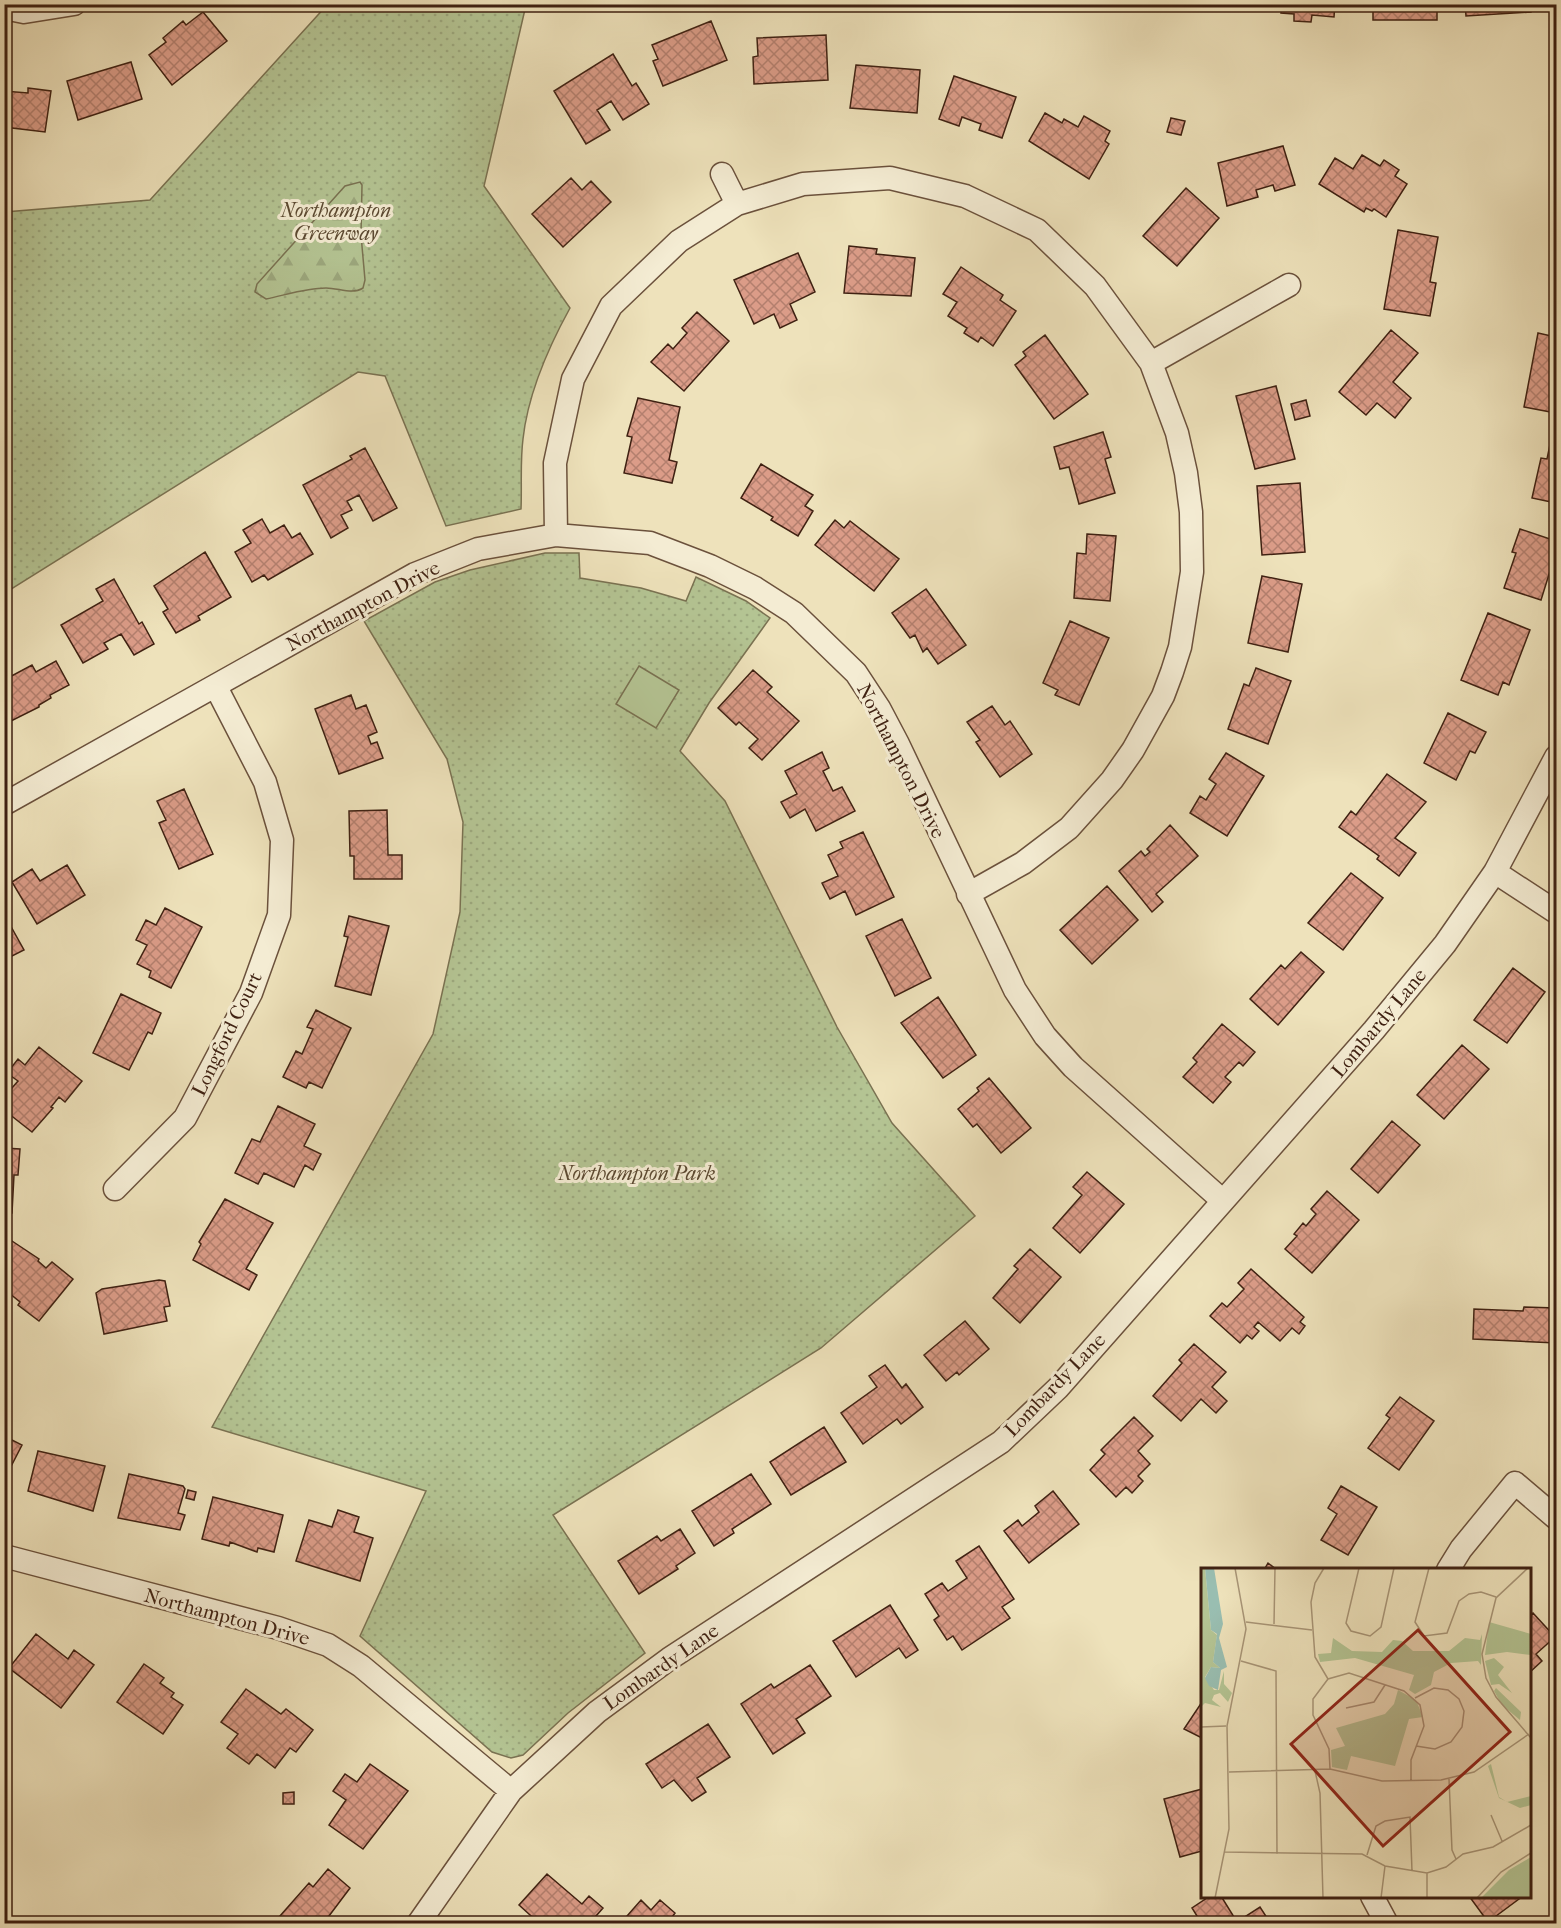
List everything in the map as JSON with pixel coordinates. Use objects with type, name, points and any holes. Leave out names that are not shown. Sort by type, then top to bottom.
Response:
[{"type":"street","points":[[4,8],[24,12],[74,4]]},
{"type":"street","points":[[722,174],[737,204]]},
{"type":"street","points":[[556,535],[555,463],[573,379],[611,306],[679,241],[737,204],[803,184],[890,178],[965,196],[1037,230],[1095,286],[1151,363],[1177,434],[1191,512],[1192,572],[1180,646],[1172,672],[1163,696],[1133,750],[1087,810],[1069,828],[1023,863],[968,894]]},
{"type":"street","points":[[1151,363],[1289,285]]},
{"type":"street","name":"Northampton Drive","points":[[4,804],[415,574],[478,549],[556,535],[650,543],[710,566],[755,588],[794,613],[856,673],[879,708],[1015,990],[1045,1035],[1073,1067],[1223,1201]]},
{"type":"street","name":"Longford Court","points":[[115,1189],[185,1118],[251,993],[279,915],[282,840],[266,782],[216,687]]},
{"type":"street","name":"Lombardy Lane","points":[[418,1923],[511,1791],[597,1712],[669,1659],[1001,1442],[1058,1388],[1412,984],[1494,872],[1557,757]]},
{"type":"street","points":[[1494,872],[1557,912]]},
{"type":"street","points":[[1449,1568],[1461,1549],[1515,1483],[1557,1518]]},
{"type":"street","name":"Northampton Drive","points":[[4,1556],[278,1628],[328,1645],[361,1666],[511,1791]]},
{"type":"street","points":[[1373,1898],[1387,1923]]},
{"type":"green space","name":"Northampton Greenway","points":[[327,5],[526,5],[484,186],[570,308],[547,355],[529,405],[522,448],[521,509],[446,526],[385,376],[358,372],[5,593],[5,212],[150,200]]},
{"type":"green space","points":[[360,182],[362,185],[361,235],[365,280],[363,288],[350,291],[311,289],[266,299],[255,292],[257,284],[345,186]]},
{"type":"green space","name":"Northampton Park","points":[[545,553],[579,553],[580,578],[641,588],[686,601],[696,577],[746,601],[770,618],[709,703],[680,751],[725,801],[837,1027],[892,1123],[975,1216],[821,1348],[553,1515],[645,1653],[568,1713],[523,1755],[511,1758],[492,1752],[360,1636],[426,1491],[212,1427],[433,1034],[460,912],[463,822],[447,759],[364,621],[435,582],[470,570]]},
{"type":"green space","points":[[639,666],[679,690],[656,728],[616,704]]},
{"type":"building","points":[[1227,4],[1257,4],[1256,10]]},
{"type":"building","points":[[1282,4],[1335,4],[1334,17],[1312,15],[1311,22],[1294,21],[1294,14],[1281,13]]},
{"type":"building","points":[[1373,4],[1442,4],[1442,6],[1437,5],[1437,20],[1373,20]]},
{"type":"building","points":[[1465,4],[1531,4],[1531,12],[1466,16]]},
{"type":"building","points":[[203,12],[227,41],[172,85],[149,55],[166,42],[163,38],[183,21],[186,25]]},
{"type":"building","points":[[711,21],[727,60],[663,86],[653,61],[658,59],[652,45]]},
{"type":"building","points":[[826,35],[828,80],[754,84],[753,57],[758,56],[757,38]]},
{"type":"building","points":[[613,54],[632,86],[636,83],[649,104],[623,120],[611,101],[597,110],[610,130],[586,144],[554,91]]},
{"type":"building","points":[[131,62],[142,99],[78,120],[67,81]]},
{"type":"building","points":[[856,65],[920,70],[917,113],[850,108]]},
{"type":"building","points":[[954,76],[1016,97],[1002,138],[979,130],[981,124],[962,117],[959,126],[939,119]]},
{"type":"building","points":[[28,88],[51,91],[45,132],[4,127],[4,91],[28,93]]},
{"type":"building","points":[[1045,113],[1062,123],[1064,119],[1078,127],[1084,116],[1110,131],[1105,141],[1109,144],[1089,179],[1029,141]]},
{"type":"building","points":[[1171,118],[1185,121],[1181,135],[1167,132]]},
{"type":"building","points":[[1283,146],[1295,185],[1275,191],[1273,185],[1256,190],[1258,197],[1227,206],[1218,163]]},
{"type":"building","points":[[1362,155],[1380,166],[1384,160],[1399,170],[1395,176],[1407,184],[1386,217],[1374,209],[1372,211],[1366,208],[1364,212],[1319,184],[1335,158],[1353,169]]},
{"type":"building","points":[[571,178],[582,190],[591,181],[611,202],[563,247],[532,214]]},
{"type":"building","points":[[1186,188],[1219,218],[1177,266],[1143,236]]},
{"type":"building","points":[[1398,230],[1438,237],[1430,282],[1436,283],[1430,316],[1384,309]]},
{"type":"building","points":[[849,246],[877,249],[876,254],[915,258],[911,296],[844,293]]},
{"type":"building","points":[[798,253],[815,292],[790,304],[797,320],[780,328],[774,314],[754,324],[734,280]]},
{"type":"building","points":[[961,267],[1003,295],[1000,300],[1016,311],[993,346],[981,337],[978,342],[964,333],[967,328],[948,316],[957,302],[943,294]]},
{"type":"building","points":[[1556,272],[1556,293],[1551,292]]},
{"type":"building","points":[[697,312],[729,341],[684,391],[651,362],[668,344],[673,349],[687,333],[682,328]]},
{"type":"building","points":[[1391,330],[1418,353],[1393,382],[1411,398],[1395,418],[1377,403],[1366,415],[1339,392]]},
{"type":"building","points":[[1538,333],[1556,337],[1556,413],[1524,407]]},
{"type":"building","points":[[1045,335],[1088,394],[1054,419],[1015,365],[1026,356],[1023,352]]},
{"type":"building","points":[[1276,386],[1295,459],[1255,469],[1236,396]]},
{"type":"building","points":[[638,398],[680,407],[669,460],[677,462],[672,483],[624,473],[632,437],[627,436]]},
{"type":"building","points":[[1306,400],[1310,416],[1295,420],[1291,404]]},
{"type":"building","points":[[1103,432],[1111,457],[1105,459],[1115,493],[1079,504],[1069,467],[1060,469],[1054,447]]},
{"type":"building","points":[[1552,435],[1556,436],[1556,503],[1532,498],[1541,458],[1547,459]]},
{"type":"building","points":[[365,448],[397,508],[373,521],[359,495],[347,501],[352,510],[341,515],[348,528],[331,538],[303,485],[352,459],[350,456]]},
{"type":"building","points":[[761,464],[813,495],[805,506],[813,511],[798,536],[771,520],[773,517],[741,498]]},
{"type":"building","points":[[1300,483],[1305,552],[1262,555],[1257,486]]},
{"type":"building","points":[[262,519],[270,533],[284,525],[292,538],[300,533],[313,554],[268,580],[264,575],[252,582],[235,552],[251,543],[243,530]]},
{"type":"building","points":[[835,520],[844,528],[850,521],[899,559],[874,591],[815,545]]},
{"type":"building","points":[[1520,529],[1556,541],[1556,552],[1541,600],[1504,588],[1516,553],[1512,552]]},
{"type":"building","points":[[1087,534],[1116,536],[1110,601],[1074,598],[1077,553],[1086,554]]},
{"type":"building","points":[[205,552],[231,597],[198,616],[200,620],[176,633],[163,612],[168,609],[154,586]]},
{"type":"building","points":[[1262,576],[1302,584],[1288,652],[1248,643]]},
{"type":"building","points":[[114,579],[139,624],[142,622],[154,644],[134,655],[121,634],[104,643],[108,649],[83,663],[61,625],[103,601],[96,589]]},
{"type":"building","points":[[926,589],[966,645],[938,664],[927,648],[923,652],[915,635],[910,638],[892,613]]},
{"type":"building","points":[[1488,613],[1530,630],[1509,685],[1503,682],[1498,695],[1461,680]]},
{"type":"building","points":[[1070,621],[1109,638],[1079,705],[1055,695],[1058,690],[1043,683]]},
{"type":"building","points":[[56,661],[69,685],[50,695],[51,698],[39,707],[11,721],[4,708],[4,680],[32,665],[36,672]]},
{"type":"building","points":[[1256,668],[1291,681],[1268,744],[1228,729],[1244,684],[1249,686]]},
{"type":"building","points":[[753,670],[772,687],[767,692],[799,721],[762,760],[749,748],[758,739],[739,722],[736,725],[718,708]]},
{"type":"building","points":[[351,695],[356,709],[366,705],[377,732],[368,736],[371,744],[377,742],[383,758],[339,774],[315,709]]},
{"type":"building","points":[[992,706],[1005,725],[1010,721],[1032,754],[1000,777],[976,742],[980,740],[967,722]]},
{"type":"building","points":[[1448,713],[1486,732],[1475,753],[1470,751],[1456,780],[1424,763]]},
{"type":"building","points":[[822,752],[829,768],[823,771],[833,791],[842,787],[855,811],[816,831],[805,809],[790,818],[781,802],[797,794],[785,771]]},
{"type":"building","points":[[1226,753],[1264,776],[1227,836],[1190,813],[1200,796],[1206,800],[1216,784],[1209,779]]},
{"type":"building","points":[[1387,774],[1426,802],[1395,838],[1416,853],[1399,876],[1377,859],[1379,856],[1339,827],[1351,811],[1356,815]]},
{"type":"building","points":[[184,789],[213,854],[179,869],[159,823],[166,820],[157,801]]},
{"type":"building","points":[[387,810],[388,855],[402,855],[402,879],[354,879],[354,856],[350,856],[349,811]]},
{"type":"building","points":[[1170,825],[1198,856],[1156,894],[1163,902],[1152,912],[1119,871],[1141,851],[1145,856],[1150,852],[1147,849]]},
{"type":"building","points":[[863,832],[894,897],[856,915],[845,891],[830,899],[822,883],[838,876],[828,855],[843,848],[840,842]]},
{"type":"building","points":[[67,865],[85,895],[37,924],[12,882],[32,869],[40,881]]},
{"type":"building","points":[[1351,873],[1383,898],[1343,950],[1308,923]]},
{"type":"building","points":[[1107,886],[1138,920],[1092,964],[1060,930]]},
{"type":"building","points":[[165,908],[202,927],[171,988],[149,977],[151,971],[137,964],[147,945],[136,940],[146,920],[156,925]]},
{"type":"building","points":[[4,914],[24,950],[4,960]]},
{"type":"building","points":[[349,916],[389,926],[371,995],[335,986],[348,937],[344,936]]},
{"type":"building","points":[[902,919],[931,978],[895,996],[866,936]]},
{"type":"building","points":[[1301,952],[1324,972],[1278,1025],[1250,999],[1281,965],[1285,969]]},
{"type":"building","points":[[1513,968],[1545,992],[1507,1043],[1474,1020]]},
{"type":"building","points":[[121,994],[161,1013],[152,1034],[148,1032],[129,1070],[93,1053]]},
{"type":"building","points":[[938,997],[976,1055],[943,1078],[901,1023]]},
{"type":"building","points":[[316,1010],[351,1028],[322,1088],[309,1082],[306,1088],[283,1077],[296,1051],[302,1054],[313,1029],[307,1027]]},
{"type":"building","points":[[1222,1024],[1255,1052],[1243,1066],[1239,1062],[1225,1077],[1231,1082],[1213,1103],[1183,1077],[1197,1062],[1193,1058]]},
{"type":"building","points":[[1462,1045],[1489,1069],[1444,1119],[1417,1095]]},
{"type":"building","points":[[39,1047],[82,1081],[65,1102],[59,1097],[51,1107],[53,1108],[32,1132],[4,1110],[4,1097],[18,1081],[7,1073],[18,1059],[25,1065]]},
{"type":"building","points":[[989,1078],[1031,1128],[1001,1153],[977,1124],[973,1127],[958,1109],[979,1091],[977,1088]]},
{"type":"building","points":[[278,1106],[315,1124],[304,1146],[321,1154],[313,1170],[305,1165],[294,1187],[264,1173],[258,1184],[235,1173],[252,1139],[260,1142]]},
{"type":"building","points":[[1392,1121],[1420,1145],[1378,1193],[1351,1169]]},
{"type":"building","points":[[4,1148],[20,1149],[18,1175],[14,1175],[12,1213],[4,1212]]},
{"type":"building","points":[[1087,1172],[1124,1204],[1080,1253],[1053,1228],[1082,1195],[1073,1187]]},
{"type":"building","points":[[1327,1191],[1359,1220],[1312,1273],[1285,1249],[1297,1236],[1294,1234],[1303,1223],[1306,1226],[1316,1214],[1311,1209]]},
{"type":"building","points":[[225,1199],[273,1223],[246,1269],[257,1275],[249,1290],[193,1260],[201,1244],[199,1242]]},
{"type":"building","points":[[12,1241],[39,1259],[38,1261],[46,1268],[52,1262],[73,1279],[39,1321],[18,1305],[20,1302],[4,1289],[4,1251]]},
{"type":"building","points":[[1030,1249],[1061,1277],[1020,1323],[993,1298],[1018,1269],[1014,1266]]},
{"type":"building","points":[[1251,1269],[1304,1317],[1300,1322],[1305,1326],[1299,1334],[1292,1328],[1280,1341],[1258,1322],[1254,1327],[1259,1331],[1252,1339],[1247,1335],[1240,1343],[1210,1316],[1222,1303],[1227,1307],[1244,1289],[1238,1283]]},
{"type":"building","points":[[165,1281],[170,1306],[164,1307],[167,1321],[104,1334],[96,1293],[102,1289]]},
{"type":"building","points":[[1524,1307],[1556,1308],[1556,1343],[1473,1339],[1474,1309],[1523,1311]]},
{"type":"building","points":[[965,1321],[989,1349],[959,1375],[957,1372],[946,1381],[924,1355]]},
{"type":"building","points":[[1194,1344],[1226,1372],[1212,1387],[1227,1401],[1216,1413],[1201,1399],[1181,1421],[1153,1396],[1182,1363],[1179,1360]]},
{"type":"building","points":[[885,1365],[902,1388],[906,1384],[923,1407],[901,1424],[897,1419],[863,1444],[841,1413],[877,1387],[869,1376]]},
{"type":"building","points":[[1400,1397],[1434,1421],[1399,1470],[1368,1448],[1390,1418],[1386,1415]]},
{"type":"building","points":[[1134,1417],[1153,1436],[1138,1451],[1150,1464],[1138,1476],[1143,1481],[1132,1493],[1126,1487],[1116,1497],[1090,1470],[1105,1454],[1101,1450]]},
{"type":"building","points":[[824,1427],[846,1462],[791,1495],[770,1462]]},
{"type":"building","points":[[4,1436],[22,1445],[4,1480]]},
{"type":"building","points":[[38,1451],[105,1466],[93,1511],[28,1491]]},
{"type":"building","points":[[129,1474],[183,1486],[185,1489],[178,1513],[185,1515],[180,1530],[118,1518]]},
{"type":"building","points":[[751,1474],[771,1504],[732,1529],[734,1533],[714,1546],[692,1511]]},
{"type":"building","points":[[1341,1486],[1377,1507],[1348,1555],[1321,1540],[1337,1514],[1328,1508]]},
{"type":"building","points":[[188,1490],[196,1492],[194,1500],[186,1498]]},
{"type":"building","points":[[1053,1491],[1079,1524],[1029,1563],[1004,1531],[1018,1520],[1022,1526],[1039,1512],[1035,1506]]},
{"type":"building","points":[[213,1497],[283,1515],[274,1552],[258,1548],[257,1552],[230,1542],[229,1546],[202,1539]]},
{"type":"building","points":[[338,1510],[359,1517],[354,1532],[373,1538],[360,1581],[296,1561],[309,1520],[332,1527]]},
{"type":"building","points":[[680,1529],[695,1553],[676,1566],[678,1569],[639,1594],[618,1561],[657,1536],[661,1541]]},
{"type":"building","points":[[979,1546],[1014,1599],[1002,1607],[1010,1618],[962,1650],[953,1636],[947,1640],[934,1620],[939,1616],[925,1594],[942,1583],[948,1591],[967,1578],[956,1561]]},
{"type":"building","points":[[1268,1563],[1274,1568],[1265,1568]]},
{"type":"building","points":[[890,1605],[918,1650],[906,1658],[899,1648],[856,1677],[833,1641]]},
{"type":"building","points":[[1533,1613],[1555,1637],[1536,1654],[1542,1661],[1531,1671],[1531,1616]]},
{"type":"building","points":[[36,1634],[68,1659],[74,1650],[94,1665],[61,1708],[9,1668]]},
{"type":"building","points":[[144,1664],[164,1678],[160,1683],[174,1693],[171,1697],[183,1705],[163,1734],[117,1702]]},
{"type":"building","points":[[810,1665],[831,1696],[796,1719],[805,1733],[773,1754],[741,1704],[771,1684],[774,1688]]},
{"type":"building","points":[[246,1689],[281,1714],[286,1709],[313,1730],[296,1752],[290,1748],[275,1768],[257,1754],[249,1764],[227,1748],[238,1734],[221,1722]]},
{"type":"building","points":[[1201,1704],[1201,1738],[1184,1729]]},
{"type":"building","points":[[708,1724],[730,1757],[697,1778],[706,1792],[692,1801],[674,1780],[662,1788],[646,1764]]},
{"type":"building","points":[[370,1764],[408,1791],[363,1849],[329,1825],[346,1800],[333,1791],[345,1774],[357,1782]]},
{"type":"building","points":[[1201,1789],[1201,1851],[1180,1857],[1164,1799]]},
{"type":"building","points":[[294,1792],[294,1804],[283,1804],[283,1793]]},
{"type":"building","points":[[328,1869],[350,1888],[323,1924],[289,1924],[280,1916],[309,1883],[313,1887]]},
{"type":"building","points":[[547,1874],[582,1904],[589,1896],[603,1908],[589,1924],[540,1924],[519,1905]]},
{"type":"building","points":[[1207,1898],[1222,1898],[1237,1922],[1260,1907],[1271,1924],[1202,1924],[1192,1908]]},
{"type":"building","points":[[1470,1898],[1520,1898],[1488,1922]]},
{"type":"building","points":[[641,1900],[651,1910],[660,1900],[675,1913],[667,1924],[620,1924]]}]
